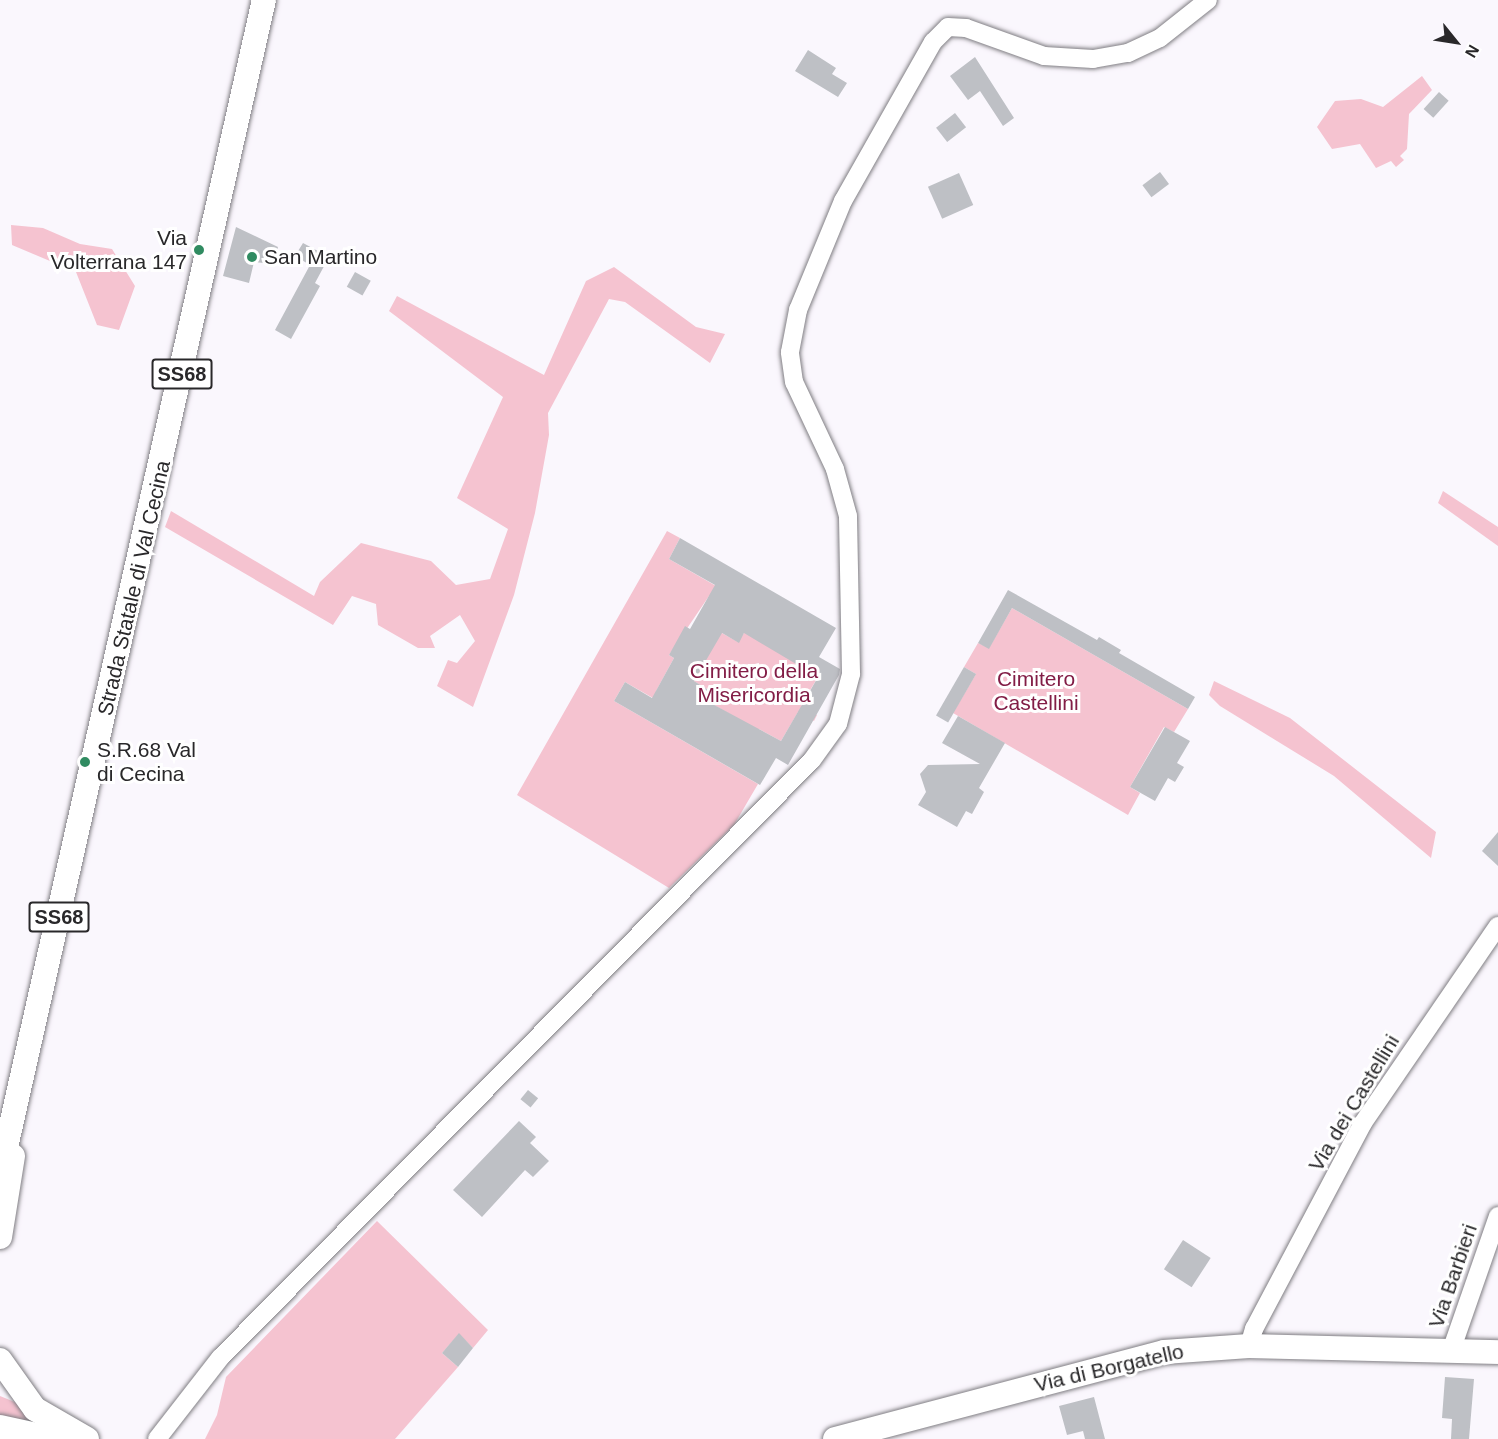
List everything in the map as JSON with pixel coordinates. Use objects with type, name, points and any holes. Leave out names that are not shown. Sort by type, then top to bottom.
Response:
[{"type":"main road","name":"Strada Statale di Val Cecina","points":[[0,1174],[264,0]]},
{"type":"main road","points":[[0,1237],[11,1176],[20,1086]]},
{"type":"main road","name":"Via di Borgatello","points":[[835,1439],[1129,1359],[1197,1348],[1249,1346],[1498,1352]]},
{"type":"main road","points":[[0,1360],[27,1400],[49,1419],[87,1439]]},
{"type":"main road","points":[[0,1389],[27,1400]]},
{"type":"main road","points":[[3,1430],[55,1439]]},
{"type":"street","points":[[157,1439],[220,1358],[812,759],[838,724],[850,674],[848,516],[835,469],[794,382],[790,352],[798,310],[843,201],[933,42],[948,27],[966,28],[1044,56],[1093,59],[1128,53],[1160,38],[1208,0]]},
{"type":"street","name":"Via dei Castellini","points":[[1249,1346],[1254,1329],[1363,1123],[1498,926]]},
{"type":"street","name":"Via Barbieri","points":[[1451,1351],[1498,1216]]},
{"type":"green space","points":[[1422,76],[1432,90],[1409,114],[1407,149],[1400,156],[1404,160],[1396,167],[1391,161],[1376,168],[1360,144],[1332,149],[1317,127],[1335,101],[1361,99],[1383,107]]},
{"type":"green space","points":[[11,225],[43,228],[80,244],[112,249],[135,286],[119,330],[97,325],[76,272],[12,245]]},
{"type":"green space","points":[[614,267],[696,327],[725,334],[710,363],[625,302],[609,299],[548,413],[549,435],[535,513],[514,595],[473,707],[437,686],[448,660],[457,663],[475,641],[460,615],[430,636],[435,648],[418,648],[378,625],[376,604],[352,596],[333,625],[165,527],[171,511],[314,596],[320,582],[361,543],[431,561],[456,585],[490,579],[508,529],[457,498],[503,397],[389,311],[397,296],[544,375],[586,281]]},
{"type":"green space","points":[[1443,491],[1498,527],[1498,546],[1438,503]]},
{"type":"green space","name":"Cimitero della Misericordia","points":[[667,531],[680,538],[669,559],[798,633],[821,619],[795,664],[818,677],[801,705],[817,715],[814,721],[798,712],[781,741],[759,729],[751,744],[770,765],[625,682],[614,701],[758,784],[734,825],[669,888],[517,795]],"holes":[[[709,596],[744,633],[738,642],[720,632],[692,680],[710,691],[705,700],[751,726],[656,691],[674,658],[669,655]]]},
{"type":"green space","name":"Cimitero Castellini","points":[[1012,608],[1188,709],[1174,732],[1164,727],[1130,787],[1140,793],[1128,815],[953,713],[976,674],[964,667],[978,643],[989,648]]},
{"type":"green space","points":[[1214,681],[1290,718],[1436,832],[1431,858],[1334,776],[1220,706],[1209,695]]},
{"type":"green space","points":[[377,1221],[488,1330],[473,1348],[459,1334],[442,1353],[458,1367],[395,1439],[205,1439],[217,1415],[226,1377]]},
{"type":"green space","points":[[0,1396],[17,1403],[28,1420],[0,1419]]},
{"type":"building","points":[[808,50],[836,68],[832,74],[847,83],[838,97],[795,71]]},
{"type":"building","points":[[975,57],[1014,118],[1003,126],[980,91],[968,100],[950,76]]},
{"type":"building","points":[[1439,92],[1449,101],[1433,118],[1424,109]]},
{"type":"building","points":[[955,113],[966,127],[947,142],[936,128]]},
{"type":"building","points":[[1160,172],[1169,184],[1151,197],[1142,185]]},
{"type":"building","points":[[959,173],[973,205],[942,219],[928,187]]},
{"type":"building","name":"San Martino","points":[[236,227],[278,247],[273,264],[254,262],[249,283],[223,276]]},
{"type":"building","points":[[303,243],[329,257],[315,283],[320,286],[291,339],[275,330],[310,265],[295,256]]},
{"type":"building","points":[[355,272],[371,281],[363,296],[347,287]]},
{"type":"building","points":[[680,538],[836,628],[819,657],[840,669],[839,675],[788,765],[776,758],[760,785],[614,701],[625,682],[652,698],[674,658],[669,655],[685,626],[690,629],[715,585],[669,559]],"holes":[[[722,633],[739,643],[744,633],[818,677],[781,741],[705,700],[710,691],[694,681]]]},
{"type":"building","points":[[1008,590],[1097,640],[1099,637],[1121,650],[1119,653],[1195,697],[1188,709],[1012,608],[989,649],[978,643]]},
{"type":"building","points":[[964,667],[976,674],[948,722],[936,715]]},
{"type":"building","points":[[958,716],[1005,743],[979,788],[984,792],[972,814],[966,811],[957,827],[918,805],[926,792],[920,774],[928,765],[980,764],[942,743]]},
{"type":"building","points":[[1165,727],[1190,741],[1177,763],[1184,767],[1175,782],[1168,778],[1155,801],[1130,787]]},
{"type":"building","points":[[1498,832],[1498,866],[1482,851]]},
{"type":"building","points":[[528,1090],[538,1098],[531,1108],[520,1099]]},
{"type":"building","points":[[519,1121],[536,1137],[530,1143],[549,1161],[533,1177],[525,1170],[482,1217],[453,1190]]},
{"type":"building","points":[[1183,1240],[1211,1258],[1192,1287],[1164,1269]]},
{"type":"building","points":[[459,1333],[473,1348],[458,1367],[442,1353]]},
{"type":"building","points":[[1445,1377],[1474,1379],[1469,1439],[1451,1439],[1452,1419],[1442,1418]]},
{"type":"building","points":[[1094,1397],[1105,1439],[1085,1439],[1083,1431],[1067,1435],[1059,1406]]},
{"type":"place","name":"Via Volterrana 147","points":[[199,250]]},
{"type":"place","name":"San Martino","points":[[252,257]]},
{"type":"place","name":"S.R.68 Val di Cecina","points":[[85,762]]}]
